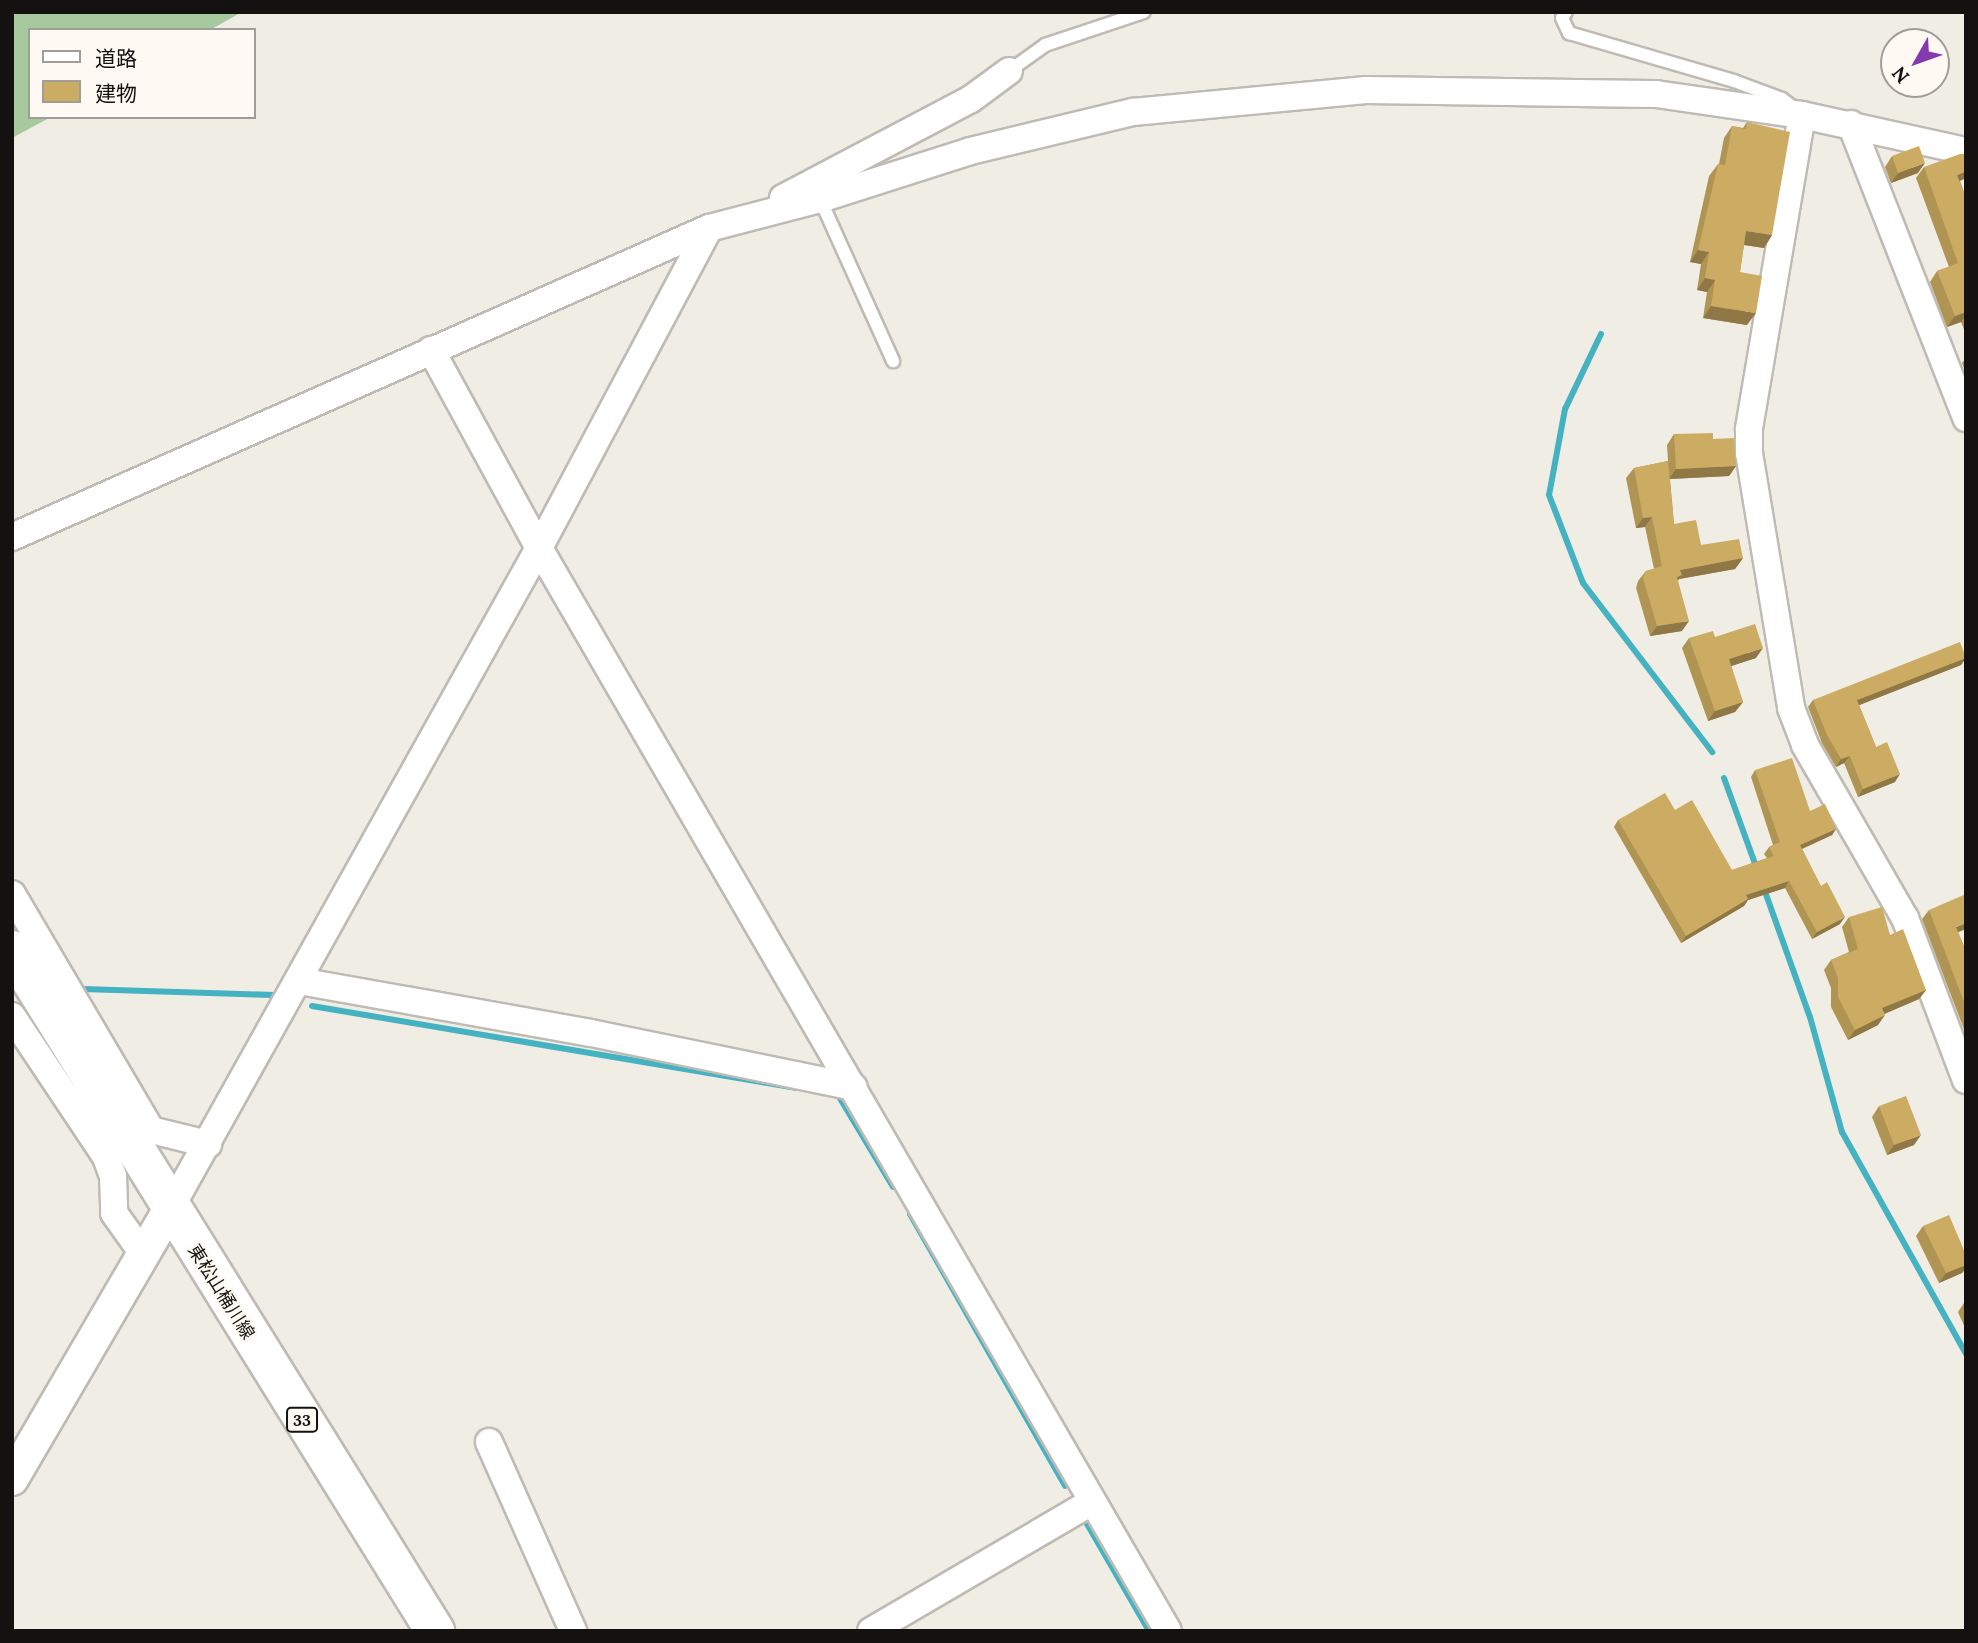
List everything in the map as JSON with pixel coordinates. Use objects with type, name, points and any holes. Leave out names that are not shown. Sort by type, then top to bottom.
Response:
[{"type":"main road","name":"東松山桶川線","points":[[12,950],[170,1209],[435,1631]]},
{"type":"street","points":[[748,218],[971,99],[1009,71]]},
{"type":"street","points":[[12,537],[709,228],[820,199],[970,151],[1133,112],[1366,90],[1656,94],[1851,124],[1966,151]]},
{"type":"street","points":[[1802,115],[1749,430],[1749,453],[1789,694],[1805,745],[1905,918],[1966,1080]]},
{"type":"street","points":[[1851,124],[1966,418]]},
{"type":"street","points":[[12,1479],[208,1144],[299,981],[539,548],[709,228]]},
{"type":"street","points":[[431,350],[539,548],[1168,1631]]},
{"type":"street","points":[[12,894],[151,1130],[208,1144]]},
{"type":"street","points":[[299,981],[580,1031],[853,1087]]},
{"type":"street","points":[[12,1016],[106,1157],[113,1176],[114,1213],[144,1255]]},
{"type":"street","points":[[489,1441],[573,1631]]},
{"type":"street","points":[[872,1631],[1092,1503]]},
{"type":"lane","points":[[1009,71],[1045,45],[1144,12]]},
{"type":"lane","points":[[1566,12],[1562,18],[1569,33],[1734,81],[1782,99],[1802,115]]},
{"type":"lane","points":[[820,199],[892,362]]},
{"type":"green space","points":[[12,12],[242,12],[214,28],[28,28],[28,119],[47,119],[12,138]]},
{"type":"building","points":[[1747,122],[1790,132],[1772,235],[1746,231],[1740,272],[1762,276],[1756,313],[1711,306],[1715,280],[1705,278],[1709,252],[1698,250],[1718,164],[1725,165],[1732,126],[1746,129]]},
{"type":"building","points":[[1919,146],[1925,163],[1898,173],[1892,156]]},
{"type":"building","points":[[1966,154],[1966,171],[1957,175],[1966,198],[1966,312],[1955,316],[1937,271],[1958,263],[1924,167]]},
{"type":"building","points":[[1713,433],[1713,439],[1734,438],[1736,466],[1676,469],[1674,434]]},
{"type":"building","points":[[1668,461],[1674,524],[1696,520],[1701,545],[1739,539],[1743,558],[1680,570],[1682,575],[1677,577],[1689,621],[1657,626],[1643,578],[1646,571],[1662,566],[1652,517],[1643,518],[1634,468]]},
{"type":"building","points":[[1755,624],[1763,648],[1729,659],[1743,702],[1715,711],[1689,638],[1713,631],[1715,637]]},
{"type":"building","points":[[1960,642],[1966,658],[1857,700],[1876,747],[1887,742],[1900,774],[1863,789],[1850,756],[1841,759],[1827,735],[1813,700]]},
{"type":"building","points":[[1792,758],[1810,811],[1825,804],[1836,829],[1800,845],[1821,886],[1827,882],[1845,917],[1817,932],[1789,881],[1746,895],[1748,899],[1686,936],[1618,820],[1665,793],[1675,810],[1692,800],[1732,870],[1774,856],[1769,847],[1780,842],[1755,770]]},
{"type":"building","points":[[1966,894],[1966,923],[1956,927],[1966,951],[1966,1007],[1929,910]]},
{"type":"building","points":[[1882,907],[1890,935],[1903,929],[1926,990],[1882,1008],[1885,1015],[1855,1030],[1838,997],[1838,978],[1831,960],[1858,949],[1849,917]]},
{"type":"building","points":[[1906,1096],[1921,1135],[1894,1145],[1879,1106]]},
{"type":"building","points":[[1949,1215],[1966,1255],[1966,1265],[1946,1273],[1923,1226]]},
{"type":"waterway","points":[[1601,334],[1565,409],[1549,495],[1583,583],[1712,752]]},
{"type":"waterway","points":[[1724,778],[1757,869]]},
{"type":"waterway","points":[[1763,886],[1810,1017],[1842,1132],[1966,1354]]},
{"type":"waterway","points":[[83,989],[274,995]]},
{"type":"waterway","points":[[312,1006],[797,1088]]},
{"type":"waterway","points":[[838,1095],[893,1187]]},
{"type":"waterway","points":[[910,1214],[1065,1486]]},
{"type":"waterway","points":[[1083,1517],[1149,1631]]}]
